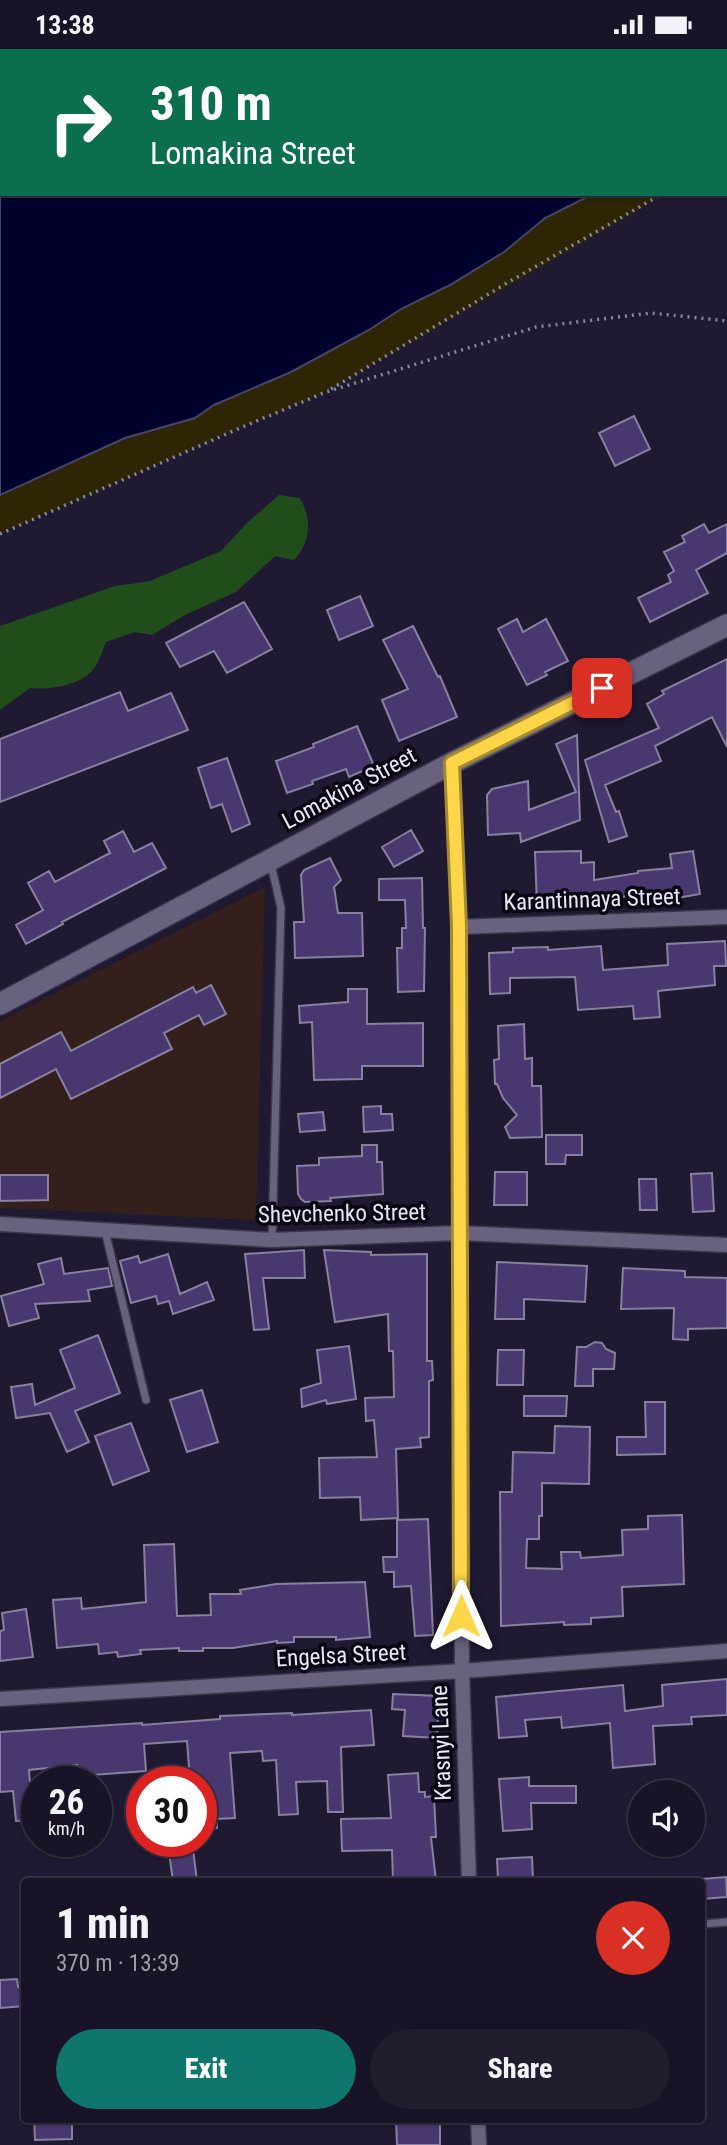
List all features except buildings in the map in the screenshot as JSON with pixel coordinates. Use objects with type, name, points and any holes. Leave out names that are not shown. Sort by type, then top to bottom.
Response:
[{"type":"street","name":"Lomakina Street","points":[[0,1005],[452,763],[727,625]]},
{"type":"street","name":"Krasnyi Lane","points":[[452,763],[459,926],[462,1671],[469,1878]]},
{"type":"street","name":"Karantinnaya Street","points":[[459,926],[727,917]]},
{"type":"street","name":"Shevchenko Street","points":[[0,1224],[104,1228],[272,1240],[459,1233],[727,1245]]},
{"type":"street","name":"Engelsa Street","points":[[0,1699],[462,1671],[727,1651]]},
{"type":"street","points":[[478,2123],[479,2145]]},
{"type":"lane","points":[[270,860],[281,908],[272,1240]]},
{"type":"lane","points":[[104,1228],[146,1400]]},
{"type":"lane","points":[[705,1924],[727,1923]]},
{"type":"path","points":[[326,392],[659,196]]},
{"type":"path","points":[[0,534],[326,392],[536,327],[651,313],[727,321]]},
{"type":"shaded area","points":[[265,887],[256,1220],[0,1208],[0,1021]]},
{"type":"green space","points":[[279,495],[300,498],[307,514],[307,538],[294,560],[275,556],[236,592],[185,615],[152,635],[135,632],[106,642],[95,667],[84,677],[62,686],[30,688],[0,710],[0,626],[115,586],[150,581],[221,551]]},
{"type":"sand","points":[[589,196],[663,196],[326,392],[0,534],[0,495],[125,438],[195,418],[214,405],[291,372],[369,330],[401,309],[450,285],[504,252],[545,218]]},
{"type":"water","points":[[0,196],[589,196],[545,218],[504,252],[450,285],[401,309],[369,330],[291,372],[214,405],[195,418],[125,438],[0,495]]},
{"type":"route","points":[[461,1616],[459,926],[452,763],[602,688]]}]
